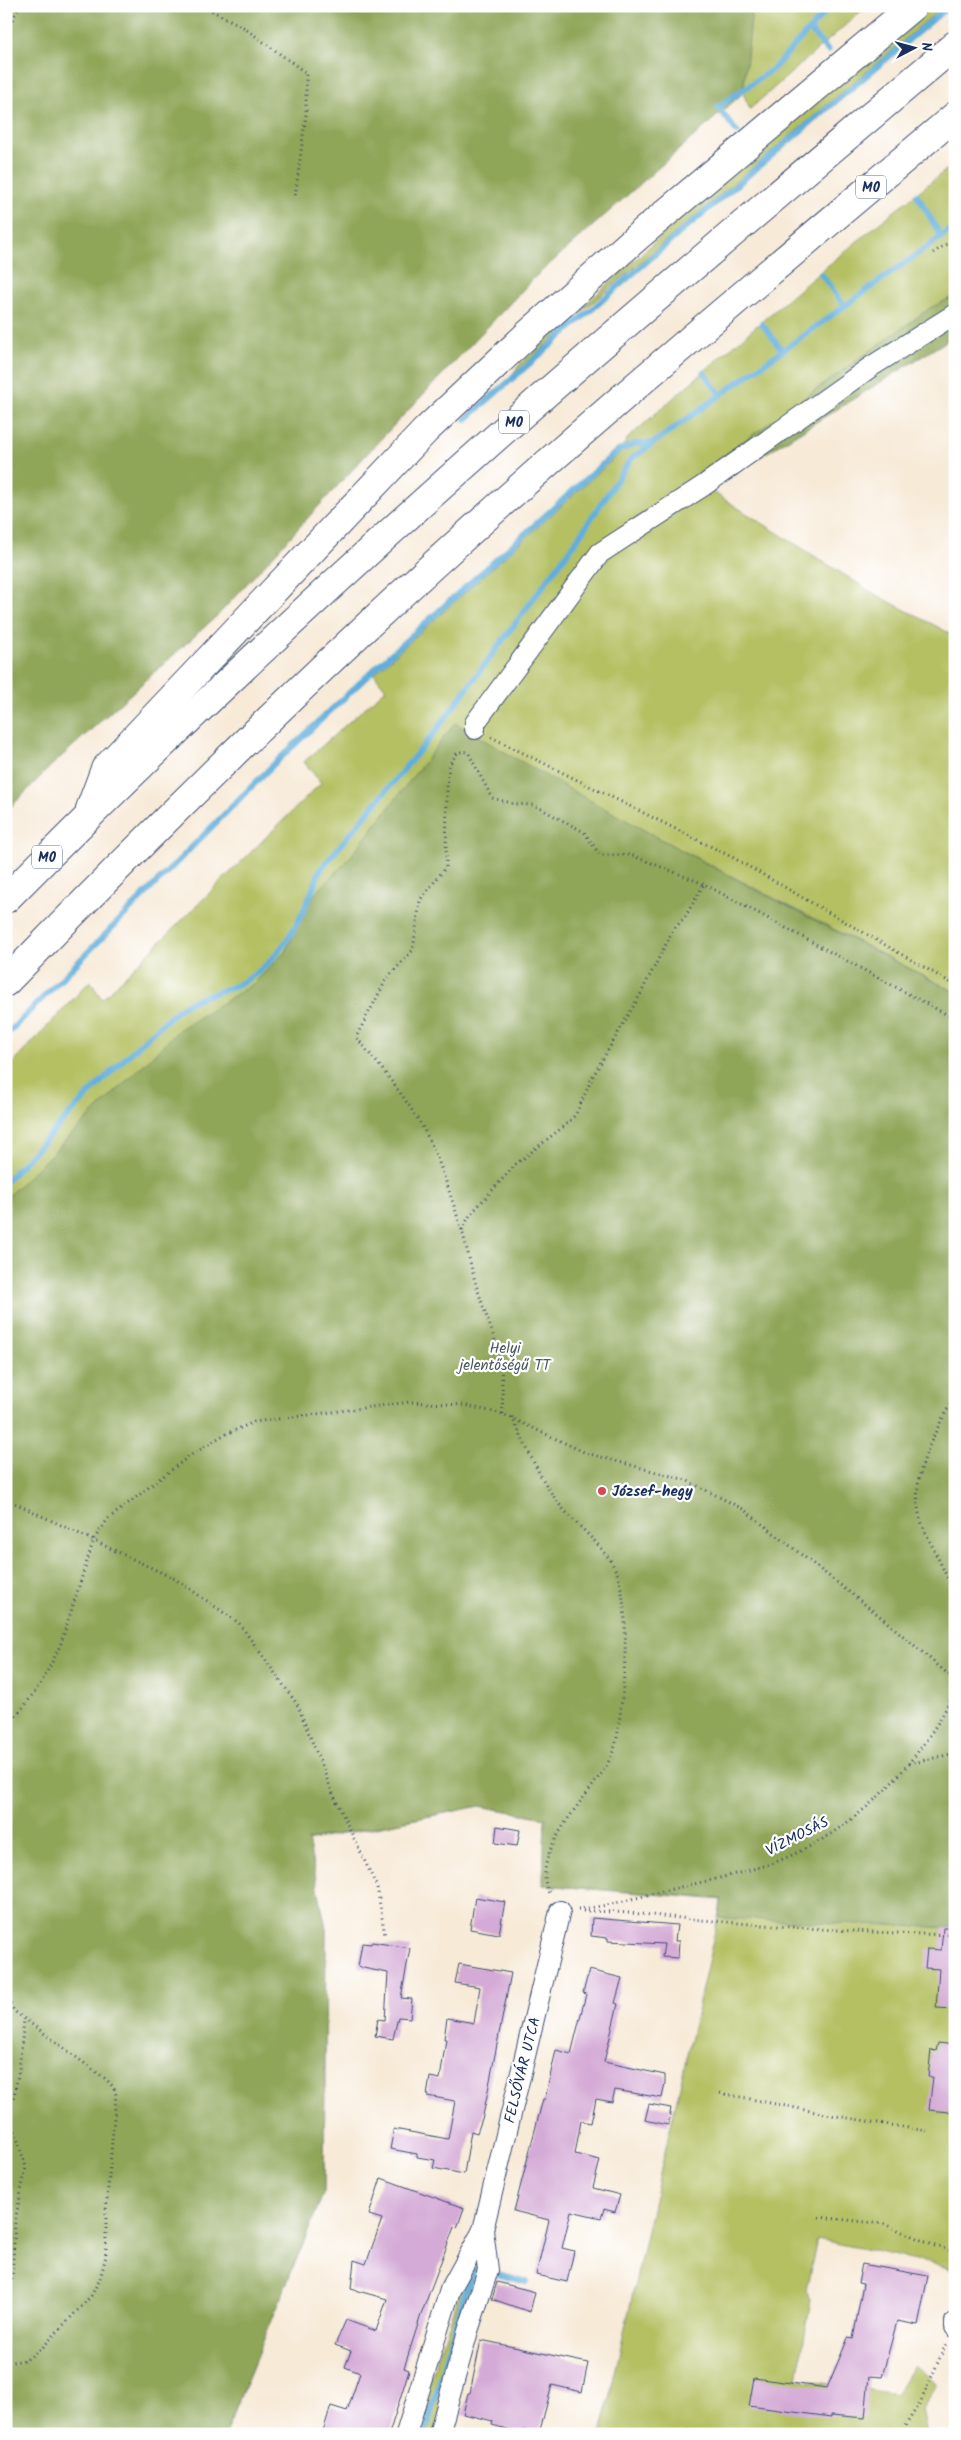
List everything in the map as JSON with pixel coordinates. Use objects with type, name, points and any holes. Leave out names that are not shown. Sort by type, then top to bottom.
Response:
[{"type":"highway","points":[[873,41],[898,6]]},
{"type":"highway","points":[[87,815],[105,769],[426,430],[527,335],[636,237],[913,6]]},
{"type":"highway","name":"M0","points":[[6,899],[87,815],[294,619],[502,432],[955,46]]},
{"type":"highway","name":"M0","points":[[6,982],[152,832],[367,626],[625,395],[955,116]]},
{"type":"highway","points":[[787,257],[955,140]]},
{"type":"street","points":[[475,729],[475,723],[600,553],[703,486],[872,366],[955,314]]},
{"type":"street","name":"FELSŐVÁR UTCA","points":[[406,2434],[450,2290],[483,2230],[560,1910]]},
{"type":"street","name":"FELSŐVÁR UTCA","points":[[439,2434],[488,2270],[483,2230]]},
{"type":"path","points":[[6,33],[19,6]]},
{"type":"path","points":[[203,6],[243,27],[306,73],[306,114],[296,197]]},
{"type":"path","points":[[933,253],[955,238]]},
{"type":"path","points":[[475,729],[732,857],[955,985]]},
{"type":"path","points":[[504,1414],[501,1358],[476,1285],[462,1230],[443,1174],[423,1128],[396,1085],[356,1037],[387,978],[413,950],[420,900],[446,867],[449,765],[458,752],[468,752],[492,798],[514,804],[534,806],[584,832],[600,855],[631,855],[704,884],[955,1019]]},
{"type":"path","points":[[462,1230],[470,1215],[516,1164],[568,1123],[576,1114],[593,1076],[640,995],[673,930],[685,917],[704,884]]},
{"type":"path","points":[[955,1396],[923,1461],[917,1498],[922,1525],[947,1575],[955,1596]]},
{"type":"path","points":[[6,1727],[26,1704],[44,1678],[60,1646],[94,1539],[108,1519],[188,1458],[220,1437],[254,1422],[410,1402],[463,1405],[512,1416],[586,1453],[686,1480],[743,1509],[882,1617],[955,1680]]},
{"type":"path","points":[[512,1416],[554,1498],[607,1558],[617,1575],[623,1599],[625,1660],[618,1734],[607,1765],[589,1793],[573,1811],[548,1854],[546,1871],[548,1893],[560,1910],[621,1911],[709,1921],[847,1932],[955,1935]]},
{"type":"path","points":[[6,1499],[175,1578],[240,1623],[297,1704],[333,1794],[377,1887],[385,1936]]},
{"type":"path","name":"VÍZMOSÁS","points":[[560,1910],[585,1908],[700,1883],[764,1866],[800,1851],[855,1818],[909,1764],[943,1715],[955,1692]]},
{"type":"path","points":[[909,1764],[955,1753]]},
{"type":"path","points":[[6,1995],[14,2011],[24,2020],[108,2080],[114,2088],[115,2106],[106,2210],[106,2256],[100,2279],[91,2296],[42,2348],[26,2360],[6,2363]]},
{"type":"path","points":[[6,2287],[12,2278],[15,2220],[26,2167],[10,2116],[19,2070],[24,2020]]},
{"type":"path","points":[[720,2093],[836,2116],[927,2131]]},
{"type":"path","points":[[819,2217],[884,2224],[934,2246],[952,2251]]},
{"type":"path","points":[[900,2434],[921,2401],[954,2325]]},
{"type":"green space","points":[[6,6],[751,6],[752,10],[743,93],[535,277],[379,441],[219,614],[51,766],[6,812]]},
{"type":"green space","points":[[751,6],[867,6],[750,109],[743,93]]},
{"type":"green space","points":[[925,6],[944,6],[584,310],[509,379],[520,364],[692,208]]},
{"type":"green space","name":"Helyi jelentőségű TT","points":[[955,163],[955,296],[930,309],[586,554],[708,489],[873,593],[955,636],[955,992],[629,823],[895,1925],[955,1928],[955,2273],[948,2267],[817,2239],[806,2290],[811,2300],[797,2379],[896,2394],[914,2365],[937,2384],[922,2410],[927,2434],[601,2434],[722,1900],[543,1885],[545,1818],[480,1806],[308,1841],[326,1928],[324,2192],[225,2434],[6,2434],[6,1070],[90,981],[102,999],[321,783],[304,762],[386,689],[374,674],[619,454],[627,439],[667,403],[830,264]]},
{"type":"green space","points":[[955,296],[955,336],[708,489],[582,557],[930,308]]},
{"type":"green space","name":"Helyi jelentőségű TT","points":[[455,723],[640,828],[955,992],[955,1928],[719,1918],[721,1899],[543,1885],[545,1818],[480,1806],[308,1840],[326,1928],[324,2192],[225,2434],[6,2434],[6,1198],[180,1029],[253,984],[285,952],[313,896],[347,861]]},
{"type":"green space","points":[[476,2262],[481,2262],[435,2434],[412,2434],[466,2274]]},
{"type":"building","points":[[497,1826],[520,1830],[517,1846],[495,1843]]},
{"type":"building","points":[[475,1897],[505,1902],[499,1934],[470,1929]]},
{"type":"building","points":[[592,1918],[677,1925],[675,1941],[679,1941],[678,1958],[662,1957],[664,1944],[608,1941],[608,1938],[591,1936]]},
{"type":"building","points":[[943,1928],[955,1928],[955,2009],[936,2008],[939,1969],[925,1968],[927,1949],[941,1950]]},
{"type":"building","points":[[372,1942],[410,1948],[401,1998],[412,1999],[410,2018],[398,2017],[393,2039],[375,2036],[378,2019],[385,2020],[388,1973],[358,1967],[362,1943],[371,1944]]},
{"type":"building","points":[[459,1964],[511,1973],[483,2116],[477,2133],[471,2131],[464,2174],[433,2168],[435,2160],[417,2157],[417,2154],[390,2149],[394,2129],[448,2139],[455,2101],[427,2096],[430,2077],[440,2079],[447,2018],[474,2023],[480,1987],[455,1983]]},
{"type":"building","points":[[589,1970],[622,1978],[615,2003],[618,2004],[604,2062],[665,2075],[665,2083],[662,2098],[615,2090],[612,2102],[596,2099],[591,2123],[581,2121],[575,2154],[600,2160],[593,2188],[620,2195],[615,2212],[604,2209],[601,2218],[571,2211],[562,2248],[574,2251],[567,2282],[536,2275],[549,2220],[514,2211],[543,2099],[545,2099],[556,2050],[571,2054],[586,1994],[583,1993]]},
{"type":"building","points":[[938,2043],[955,2045],[955,2070],[950,2112],[929,2110],[933,2077],[928,2077],[931,2050],[936,2051]]},
{"type":"building","points":[[649,2104],[671,2108],[668,2125],[645,2120]]},
{"type":"building","points":[[381,2178],[464,2208],[457,2228],[454,2227],[421,2315],[404,2368],[409,2370],[389,2434],[322,2434],[331,2406],[347,2411],[360,2373],[345,2367],[351,2351],[335,2345],[346,2320],[376,2331],[387,2299],[351,2289],[354,2260],[366,2264],[382,2219],[369,2215]]},
{"type":"building","points":[[862,2264],[928,2276],[918,2325],[897,2321],[882,2377],[869,2376],[865,2418],[831,2415],[831,2417],[749,2406],[754,2378],[827,2388],[848,2338],[853,2339],[863,2284],[858,2283]]},
{"type":"building","points":[[497,2282],[535,2292],[530,2312],[492,2299]]},
{"type":"building","points":[[481,2340],[588,2363],[582,2392],[552,2385],[539,2434],[523,2430],[522,2433],[492,2425],[493,2421],[463,2414],[468,2393],[470,2393]]},
{"type":"waterway","points":[[737,132],[718,107],[773,69],[831,6]]},
{"type":"waterway","points":[[466,419],[683,230],[949,6]]},
{"type":"waterway","points":[[810,30],[828,51]]},
{"type":"waterway","points":[[917,195],[941,236]]},
{"type":"waterway","points":[[6,1181],[112,1071],[179,1009],[193,1000],[241,983],[256,974],[269,962],[291,934],[307,903],[320,870],[434,733],[574,544],[631,459],[955,227]]},
{"type":"waterway","points":[[821,274],[843,304]]},
{"type":"waterway","points":[[762,324],[782,350]]},
{"type":"waterway","points":[[704,373],[720,394]]},
{"type":"waterway","points":[[6,1035],[275,763],[381,663],[616,452],[634,444],[651,443]]},
{"type":"waterway","points":[[425,2434],[463,2299],[473,2271],[477,2268],[483,2270]]},
{"type":"waterway","points":[[494,2273],[526,2282]]},
{"type":"place","name":"József-hegy","points":[[602,1491]]}]
